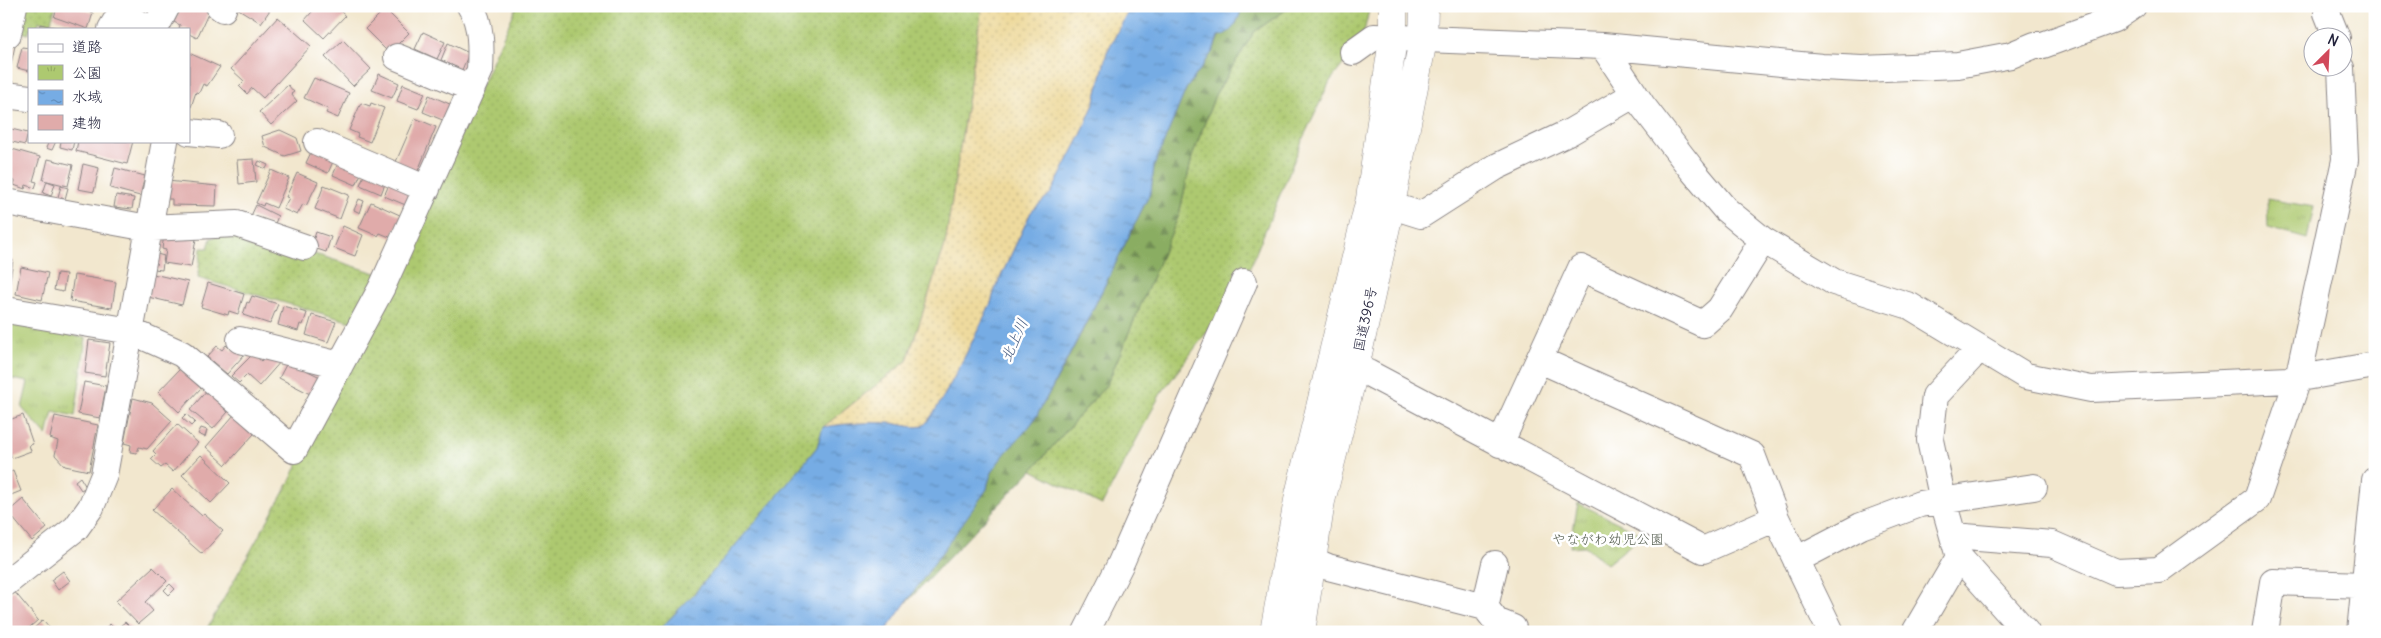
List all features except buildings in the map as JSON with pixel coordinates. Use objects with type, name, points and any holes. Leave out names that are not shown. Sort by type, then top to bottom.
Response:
[{"type":"highway","name":"国道396号","points":[[1380,202],[1393,20]]},
{"type":"highway","name":"国道396号","points":[[1274,632],[1321,501],[1344,362],[1423,21]]},
{"type":"highway","name":"国道396号","points":[[1300,556],[1301,632]]},
{"type":"street","points":[[8,34],[14,6]]},
{"type":"street","points":[[156,28],[167,6]]},
{"type":"street","points":[[219,6],[223,9],[224,6]]},
{"type":"street","points":[[6,310],[131,331],[182,354],[294,450],[382,287],[480,70],[482,48],[474,12],[470,6]]},
{"type":"street","points":[[1353,52],[1393,20],[1423,21],[1603,46],[1822,67],[1862,69],[1958,65],[2011,55],[2035,45],[2043,44],[2114,19],[2134,6]]},
{"type":"street","points":[[2327,13],[2333,28]]},
{"type":"street","points":[[112,28],[120,14],[149,28]]},
{"type":"street","points":[[1603,46],[1635,94],[1693,171],[1725,209],[1763,240],[1834,282],[1910,306],[2026,376],[2092,389],[2298,379],[2375,365]]},
{"type":"street","points":[[397,57],[471,88]]},
{"type":"street","points":[[1956,547],[2052,544],[2116,572],[2160,570],[2257,499],[2298,379],[2345,160],[2341,78]]},
{"type":"street","points":[[1380,202],[1421,215],[1496,168],[1570,132],[1635,94]]},
{"type":"street","points":[[6,95],[28,98]]},
{"type":"street","points":[[190,132],[219,135]]},
{"type":"street","points":[[6,583],[76,528],[91,507],[104,475],[164,142]]},
{"type":"street","points":[[317,142],[427,189]]},
{"type":"street","points":[[6,202],[148,228],[237,224],[304,246]]},
{"type":"street","points":[[1500,444],[1581,268],[1703,324],[1720,309],[1763,240]]},
{"type":"street","points":[[1086,632],[1120,565],[1244,282]]},
{"type":"street","points":[[240,340],[340,365]]},
{"type":"street","points":[[1980,348],[1935,396],[1930,440],[1943,501],[1956,547],[2026,632]]},
{"type":"street","points":[[1540,360],[1752,455],[1776,518],[1831,632]]},
{"type":"street","points":[[1344,362],[1703,550],[1776,518]]},
{"type":"street","points":[[2360,632],[2375,480]]},
{"type":"street","points":[[1796,560],[1862,526],[1920,504],[2034,487]]},
{"type":"street","points":[[1915,632],[1956,547]]},
{"type":"street","points":[[1300,556],[1485,607],[1496,621],[1513,628]]},
{"type":"street","points":[[1485,607],[1495,564]]},
{"type":"street","points":[[2265,632],[2273,582],[2364,585]]},
{"type":"green space","points":[[22,6],[56,6],[50,24],[39,21],[37,28],[28,28],[28,34],[16,31]]},
{"type":"green space","points":[[517,6],[982,6],[945,245],[907,361],[823,427],[817,447],[784,488],[694,594],[657,632],[205,632],[291,479],[309,439],[388,294]]},
{"type":"green space","points":[[1243,6],[1291,6],[1254,32],[1215,95],[1192,157],[1179,215],[1107,384],[1032,470],[901,608],[987,489],[990,478],[1001,458],[1037,415],[1082,332],[1151,191],[1154,166],[1186,89],[1213,51],[1219,36],[1236,24]]},
{"type":"green space","points":[[1291,6],[1370,6],[1364,32],[1353,52],[1330,81],[1305,134],[1244,282],[1160,395],[1102,505],[1032,470],[1107,384],[1179,215],[1192,157],[1215,95],[1254,32]]},
{"type":"green space","points":[[2267,199],[2314,207],[2307,239],[2268,228]]},
{"type":"green space","points":[[241,231],[379,274],[355,323],[198,278],[201,248],[208,248],[211,238]]},
{"type":"green space","points":[[6,323],[86,338],[75,416],[53,411],[47,436],[22,408],[28,382],[6,378]]},
{"type":"green space","name":"やながわ幼児公園","points":[[1578,503],[1643,535],[1607,564],[1585,546],[1570,547]]},
{"type":"sand","points":[[982,6],[1131,6],[1107,52],[1095,101],[1081,135],[1051,193],[1031,212],[969,349],[937,408],[922,426],[918,427],[892,423],[872,423],[823,427],[907,361],[945,245]]},
{"type":"water","name":"北上川","points":[[1131,6],[1243,6],[1235,25],[1228,32],[1218,36],[1213,51],[1186,89],[1154,166],[1151,191],[1081,332],[1037,415],[1001,458],[990,478],[987,489],[885,632],[657,632],[694,594],[784,488],[817,447],[823,427],[847,424],[892,423],[918,427],[928,420],[937,408],[969,349],[1031,212],[1051,193],[1081,135],[1095,101],[1107,52]]}]
